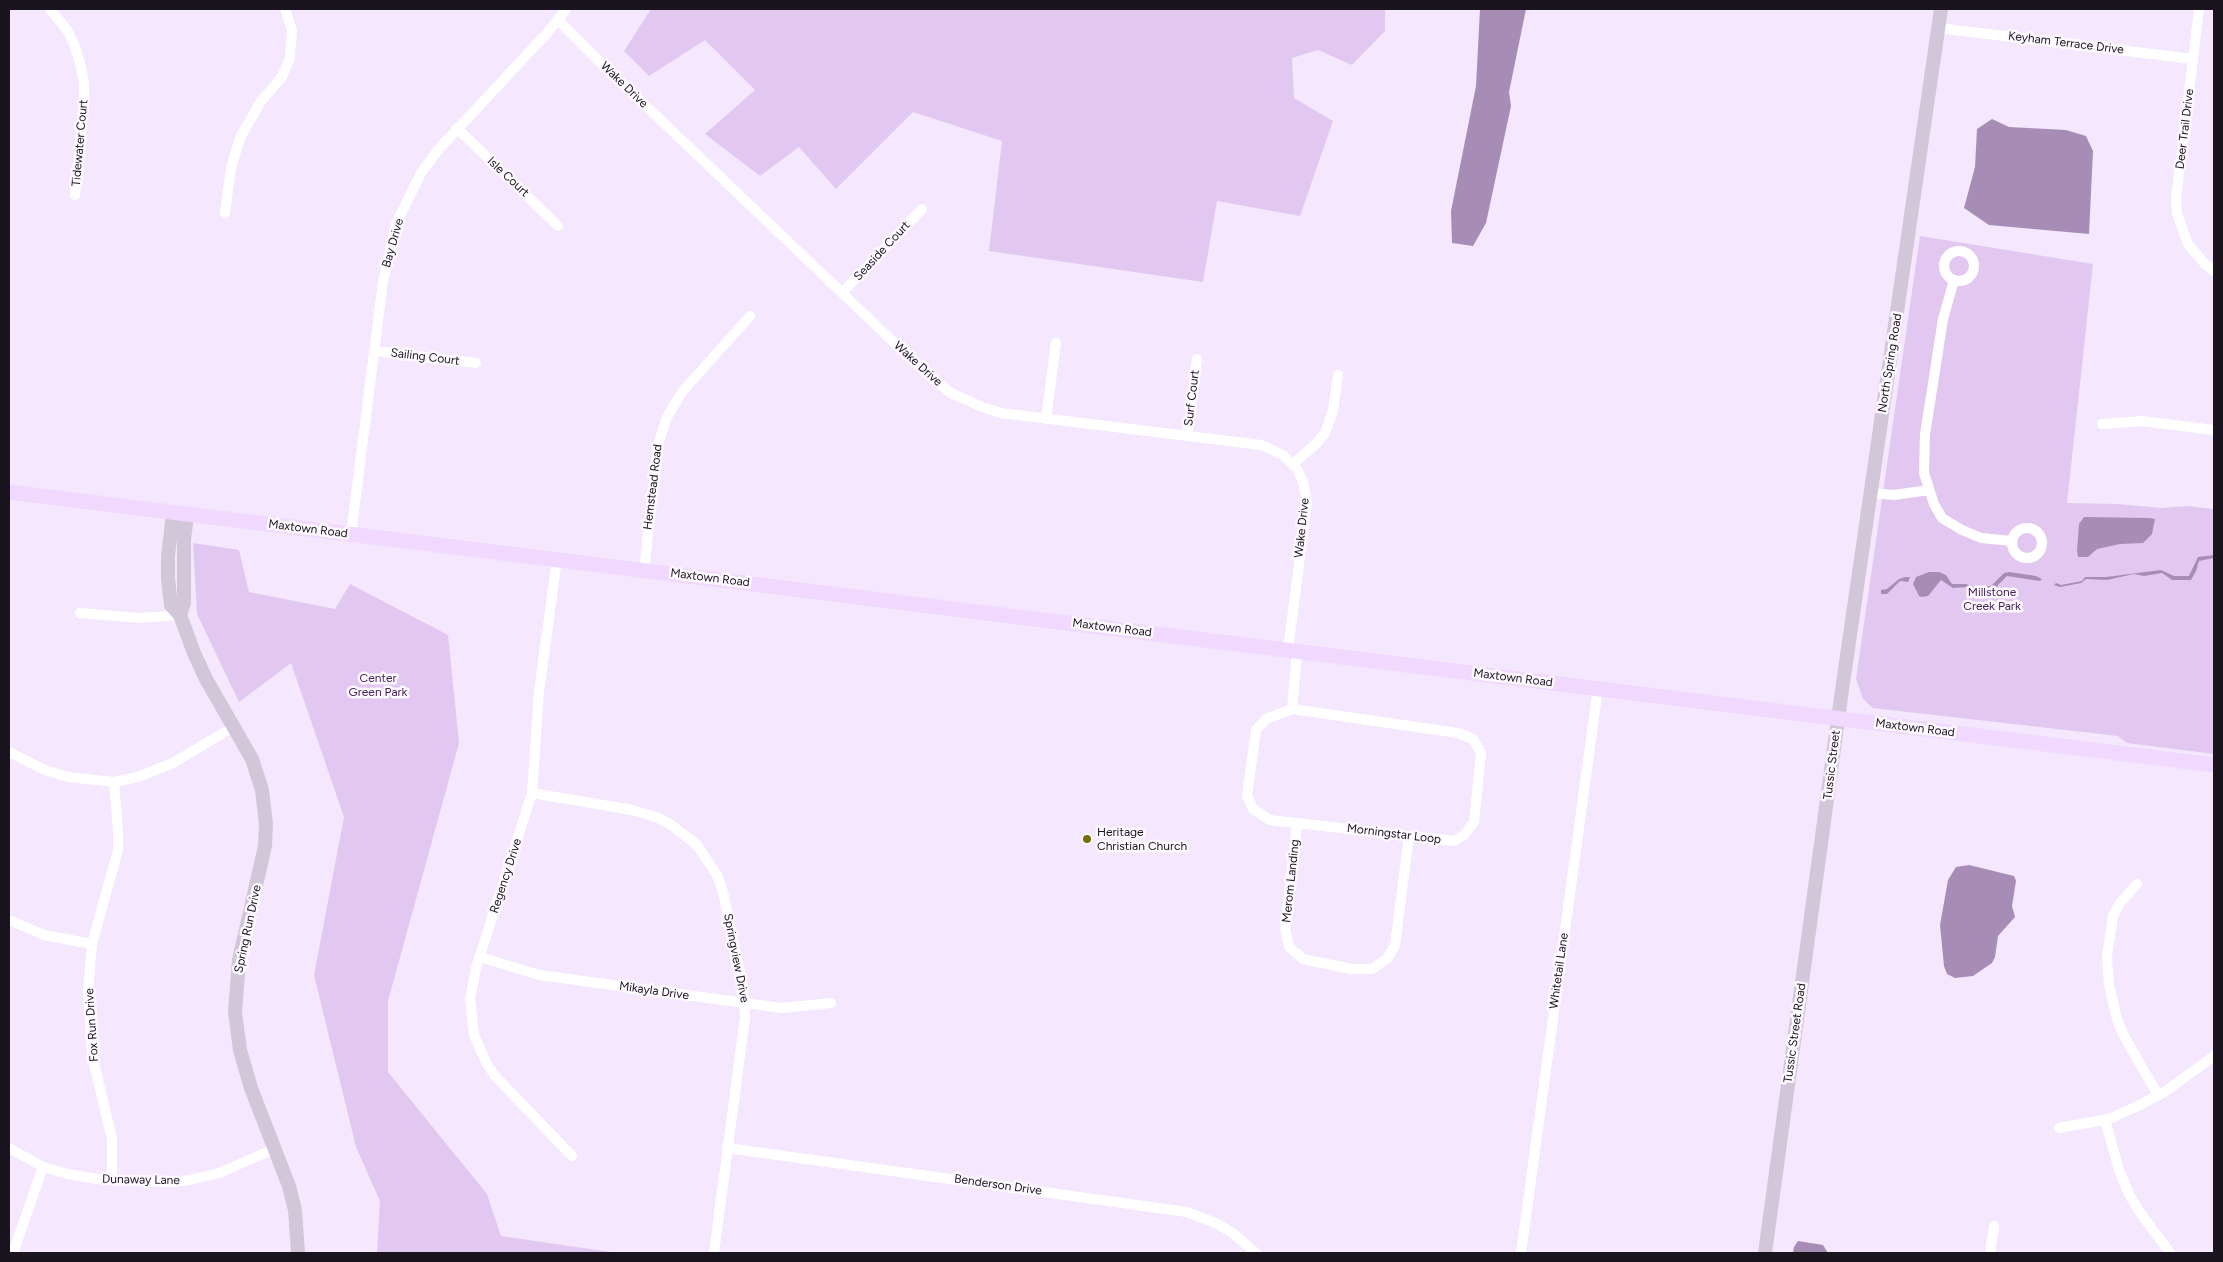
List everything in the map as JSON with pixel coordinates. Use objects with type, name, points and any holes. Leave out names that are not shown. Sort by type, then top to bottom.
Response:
[{"type":"main road","name":"North Spring Road","points":[[1838,718],[1941,9]]},
{"type":"main road","name":"Maxtown Road","points":[[9,492],[1293,650],[2214,766]]},
{"type":"main road","points":[[180,514],[184,603],[180,615]]},
{"type":"main road","name":"Spring Run Drive","points":[[180,615],[194,653],[210,686],[252,758],[260,780],[266,824],[261,871],[239,960],[235,1012],[240,1050],[251,1088],[285,1175],[295,1210],[298,1253]]},
{"type":"main road","name":"Tussic Street","points":[[1827,812],[1838,718]]},
{"type":"main road","name":"Tussic Street Road","points":[[1765,1253],[1827,812]]},
{"type":"street","name":"Tidewater Court","points":[[50,9],[67,30],[74,44],[84,83],[75,195]]},
{"type":"street","points":[[225,213],[231,168],[240,138],[261,101],[282,77],[290,58],[292,30],[285,9]]},
{"type":"street","name":"Bay Drive","points":[[352,534],[385,266],[396,224],[422,173],[438,150],[566,9]]},
{"type":"street","name":"Deer Trail Drive","points":[[2199,9],[2176,198],[2177,214],[2190,246],[2205,264],[2214,271]]},
{"type":"street","name":"Wake Drive","points":[[558,20],[602,65],[925,372],[951,393],[982,407],[1002,413],[1260,446],[1283,455],[1293,464],[1304,482],[1307,502],[1293,650]]},
{"type":"street","name":"Keyham Terrace Drive","points":[[1938,28],[2193,58]]},
{"type":"street","name":"Isle Court","points":[[457,128],[558,226]]},
{"type":"street","name":"Seaside Court","points":[[842,293],[922,208]]},
{"type":"street","points":[[1954,280],[1943,319],[1925,434],[1924,473],[1934,504],[1942,518],[1962,530],[1981,538],[2012,541]]},
{"type":"street","name":"Hemstead Road","points":[[644,570],[658,445],[667,417],[682,392],[750,316]]},
{"type":"street","points":[[1046,419],[1056,343]]},
{"type":"street","name":"Sailing Court","points":[[374,351],[476,363]]},
{"type":"street","name":"Surf Court","points":[[1187,436],[1196,359]]},
{"type":"street","points":[[1293,464],[1317,443],[1330,423],[1338,375]]},
{"type":"street","points":[[2102,424],[2142,421],[2214,430]]},
{"type":"street","points":[[1870,493],[1894,495],[1929,490]]},
{"type":"street","name":"Regency Drive","points":[[557,559],[540,692],[532,793],[472,982],[470,1000],[471,1017],[480,1050],[496,1077],[572,1156]]},
{"type":"street","points":[[80,613],[139,618],[180,615]]},
{"type":"street","points":[[1292,709],[1293,650]]},
{"type":"street","name":"Whitetail Lane","points":[[1521,1253],[1598,688]]},
{"type":"street","name":"Morningstar Loop","points":[[1292,709],[1458,733],[1473,739],[1481,753],[1474,822],[1464,835],[1454,841],[1270,820],[1253,809],[1247,796],[1256,730],[1266,719],[1292,709]]},
{"type":"street","points":[[9,752],[45,770],[68,777],[114,782],[138,777],[173,763],[234,726]]},
{"type":"street","name":"Fox Run Drive","points":[[112,1180],[112,1139],[97,1080],[90,1039],[88,991],[92,944],[118,850],[114,782]]},
{"type":"street","name":"Springview Drive","points":[[532,793],[641,812],[670,824],[697,845],[708,859],[723,892],[745,1004],[714,1253]]},
{"type":"street","name":"Merom Landing","points":[[1297,823],[1285,928],[1289,947],[1303,959],[1351,969],[1372,969],[1387,959],[1394,944],[1409,836]]},
{"type":"street","points":[[2137,884],[2120,903],[2113,916],[2107,956],[2109,985],[2117,1019],[2124,1036],[2158,1095]]},
{"type":"street","points":[[9,920],[44,935],[92,944]]},
{"type":"street","name":"Mikayla Drive","points":[[480,957],[539,975],[745,1004],[782,1008],[831,1003]]},
{"type":"street","points":[[2060,1128],[2105,1120],[2158,1095],[2213,1059]]},
{"type":"street","points":[[2105,1120],[2119,1170],[2130,1194],[2139,1211],[2170,1253]]},
{"type":"street","name":"Dunaway Lane","points":[[9,1148],[43,1167],[68,1174],[112,1180],[170,1182],[200,1179],[219,1173],[274,1149]]},
{"type":"street","name":"Benderson Drive","points":[[727,1148],[1187,1212],[1218,1224],[1234,1234],[1256,1253]]},
{"type":"street","points":[[12,1253],[43,1167]]},
{"type":"street","points":[[1990,1253],[1994,1226]]},
{"type":"green space","points":[[651,9],[1385,9],[1385,31],[1352,65],[1318,50],[1292,58],[1294,98],[1333,121],[1300,216],[1217,201],[1203,282],[989,251],[1002,141],[913,112],[836,189],[799,147],[760,176],[705,134],[755,90],[705,40],[649,76],[624,51]]},
{"type":"green space","name":"Millstone Creek Park","points":[[1920,236],[2093,264],[2067,503],[2118,504],[2161,508],[2187,506],[2214,509],[2214,754],[2127,743],[2118,736],[1873,708],[1863,699],[1856,679]]},
{"type":"green space","name":"Center Green Park","points":[[193,543],[239,550],[249,592],[335,609],[350,584],[448,635],[459,743],[388,1001],[388,1072],[487,1194],[501,1236],[617,1253],[377,1253],[380,1201],[356,1147],[314,975],[344,817],[291,663],[239,702],[197,614]]},
{"type":"shaded area","points":[[1480,9],[1526,9],[1509,92],[1511,106],[1486,223],[1473,246],[1452,243],[1451,211],[1476,86]]},
{"type":"shaded area","points":[[1992,119],[2009,127],[2066,130],[2086,136],[2093,151],[2089,234],[1989,225],[1964,208],[1975,167],[1977,129]]},
{"type":"shaded area","points":[[2084,517],[2155,519],[2152,534],[2143,543],[2120,544],[2097,549],[2088,557],[2078,557],[2079,524]]},
{"type":"shaded area","points":[[2214,555],[2214,558],[2199,561],[2191,580],[2172,580],[2162,573],[2144,576],[2134,574],[2107,580],[2086,579],[2081,583],[2060,587],[2054,585],[2056,583],[2061,585],[2082,581],[2085,577],[2106,577],[2161,570],[2174,576],[2189,576],[2198,557]]},
{"type":"shaded area","points":[[1929,572],[1939,572],[1946,575],[1952,584],[1966,584],[1974,587],[1991,586],[2004,573],[2009,572],[2036,576],[2042,579],[2040,581],[2007,576],[1994,589],[1978,592],[1967,587],[1953,588],[1941,580],[1928,596],[1919,596],[1913,584],[1916,577]]},
{"type":"shaded area","points":[[1910,577],[1908,582],[1900,581],[1887,594],[1881,594],[1881,590],[1887,589],[1899,579]]},
{"type":"shaded area","points":[[1969,865],[2014,876],[2016,881],[2012,906],[2015,917],[1998,936],[1995,957],[1992,963],[1973,976],[1955,978],[1947,974],[1944,966],[1940,925],[1948,880],[1956,867]]},
{"type":"shaded area","points":[[1798,1241],[1823,1245],[1828,1253],[1793,1253]]},
{"type":"place","name":"Heritage Christian Church","points":[[1087,839]]}]
